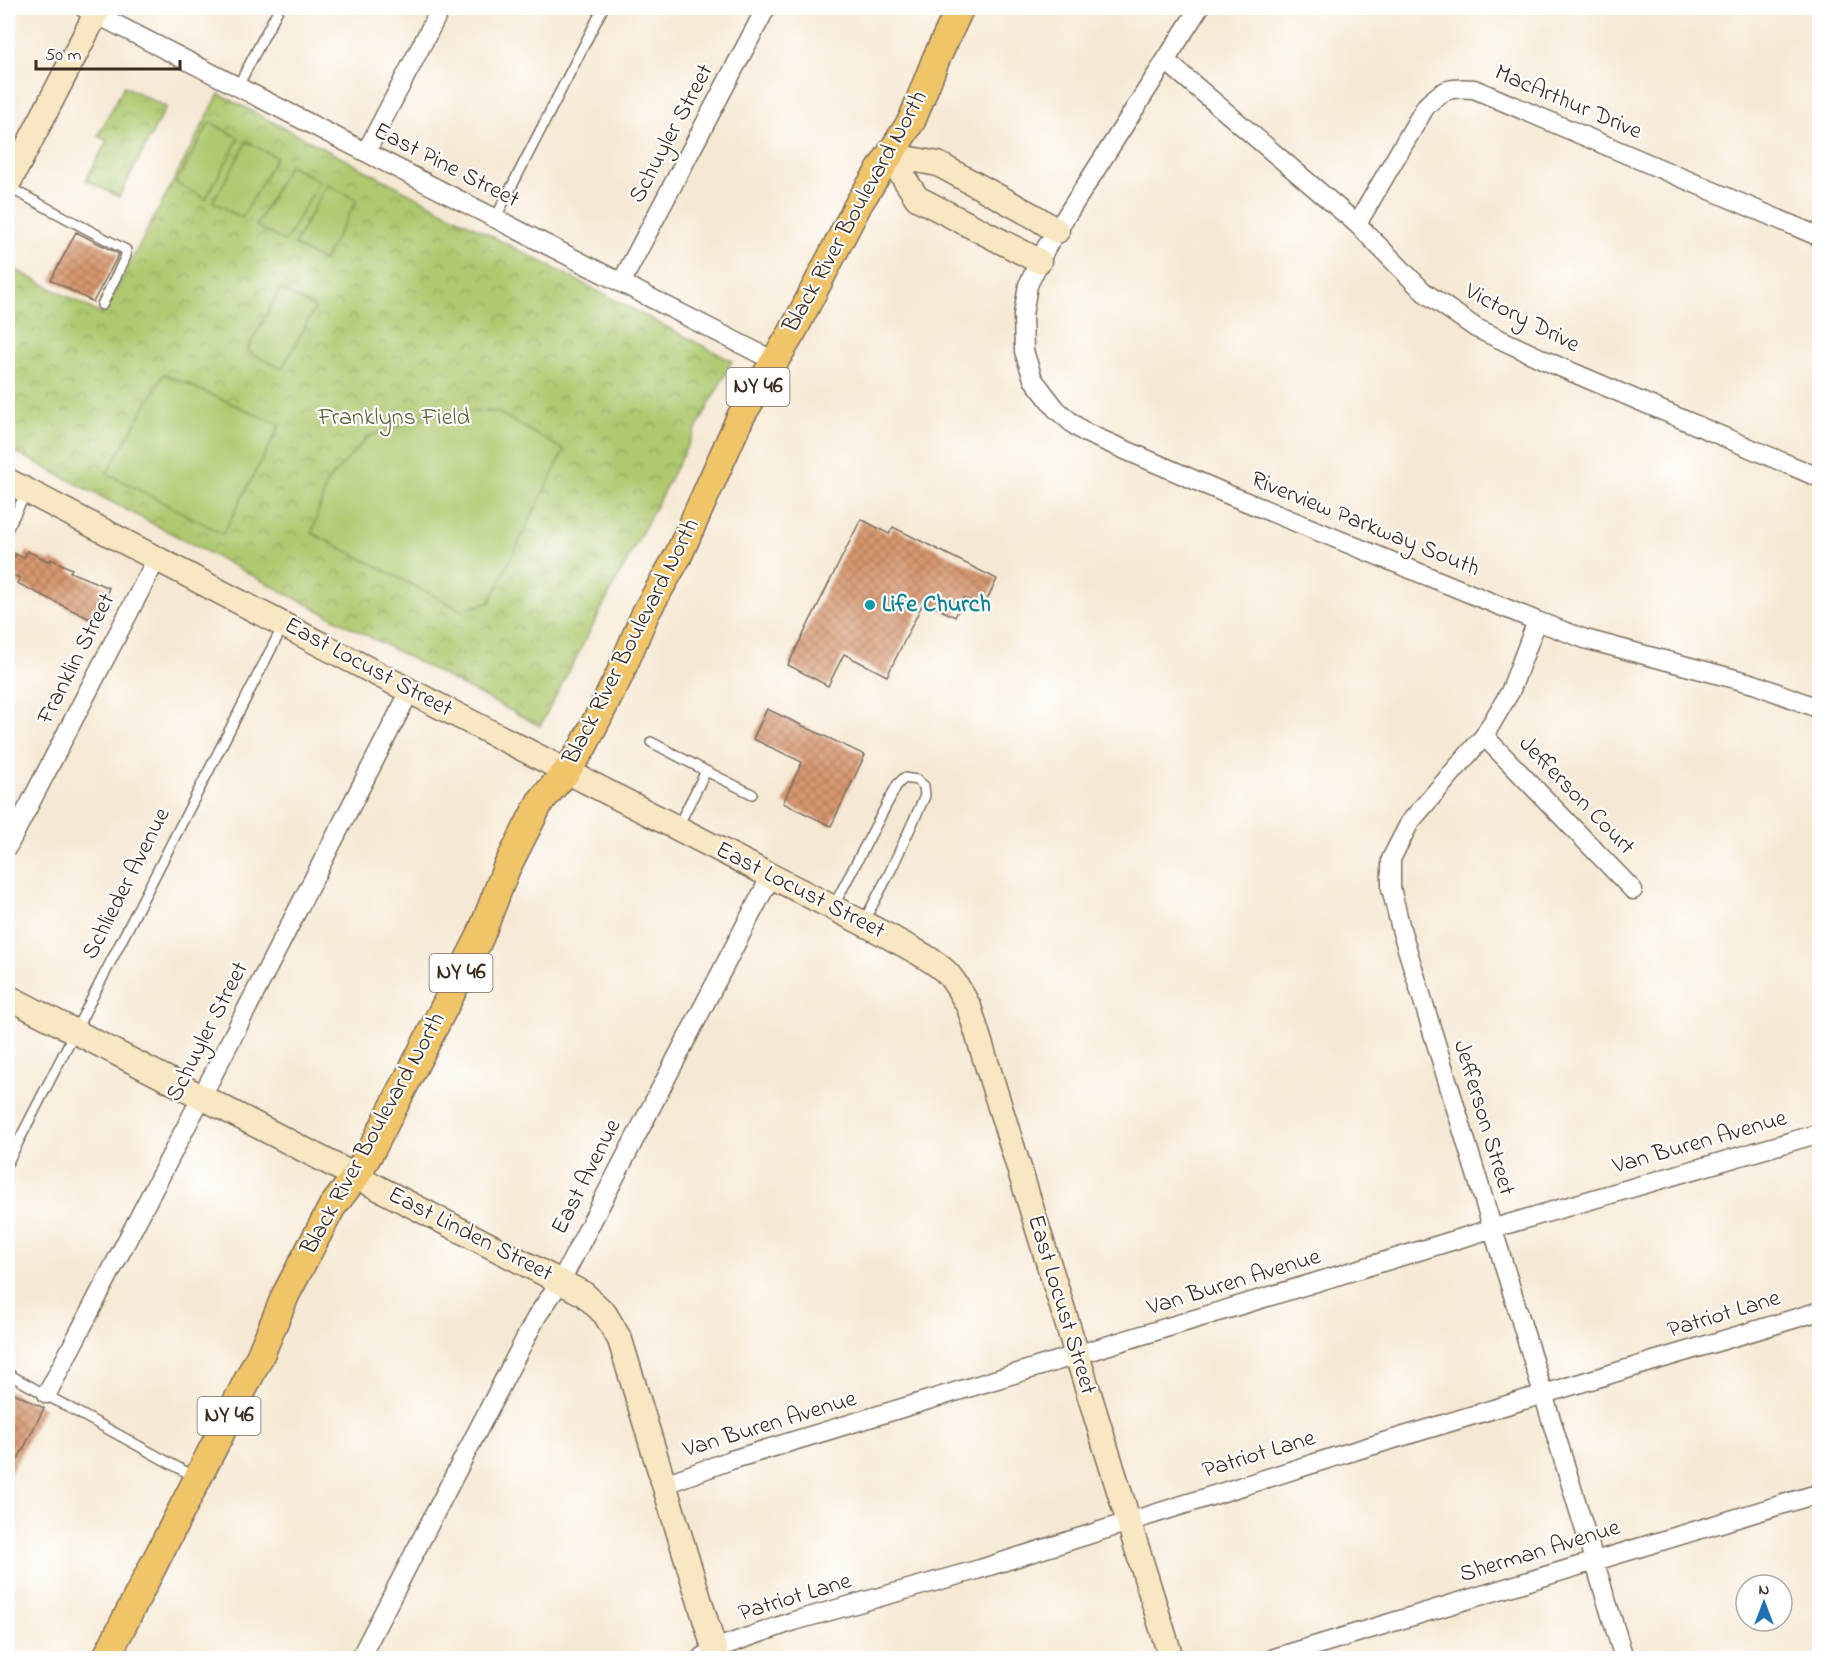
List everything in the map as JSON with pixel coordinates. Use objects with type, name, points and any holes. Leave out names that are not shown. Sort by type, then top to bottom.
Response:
[{"type":"main road","name":"Black River Boulevard North","points":[[106,1659],[260,1356],[286,1294],[327,1216],[356,1176],[373,1147],[480,937],[506,869],[540,802],[567,772],[583,747],[619,676],[646,612],[678,556],[741,416],[793,330],[859,203],[912,120],[936,59],[960,8]]},
{"type":"street","points":[[366,152],[441,8]]},
{"type":"street","name":"Schuyler Street","points":[[621,283],[766,8]]},
{"type":"street","name":"Riverview Parkway South","points":[[1199,8],[1057,231],[1028,285],[1023,315],[1024,351],[1034,379],[1056,409],[1086,434],[1238,499],[1537,621],[1585,639],[1754,684],[1820,709]]},
{"type":"street","name":"East Pine Street","points":[[93,10],[774,361]]},
{"type":"street","points":[[8,186],[93,10]]},
{"type":"street","name":"Victory Drive","points":[[1166,61],[1357,224],[1424,292],[1476,328],[1553,364],[1820,478]]},
{"type":"street","name":"MacArthur Drive","points":[[1357,224],[1426,106],[1440,93],[1456,87],[1474,89],[1820,237]]},
{"type":"street","points":[[889,155],[938,164],[1057,231]]},
{"type":"street","points":[[889,155],[916,198],[1039,261]]},
{"type":"street","name":"East Locust Street","points":[[17,486],[863,923],[934,963],[946,973],[957,986],[969,1007],[1171,1659]]},
{"type":"street","name":"Franklin Street","points":[[8,846],[157,558]]},
{"type":"street","name":"Jefferson Street","points":[[1537,621],[1510,692],[1484,736],[1410,822],[1391,859],[1391,888],[1401,929],[1491,1229],[1624,1659]]},
{"type":"street","name":"Schuyler Street","points":[[47,1394],[410,691]]},
{"type":"street","name":"Jefferson Court","points":[[1484,736],[1633,890]]},
{"type":"street","name":"East Avenue","points":[[360,1659],[537,1316],[561,1281],[771,876]]},
{"type":"street","name":"East Linden Street","points":[[8,997],[584,1294],[605,1314],[620,1340],[665,1484],[711,1655]]},
{"type":"street","name":"Van Buren Avenue","points":[[665,1484],[731,1461],[1491,1229],[1820,1133]]},
{"type":"street","name":"Patriot Lane","points":[[711,1655],[794,1621],[980,1569],[1130,1521],[1820,1311]]},
{"type":"street","name":"Sherman Avenue","points":[[1274,1659],[1820,1493]]},
{"type":"lane","points":[[238,86],[279,8]]},
{"type":"lane","points":[[495,219],[603,8]]},
{"type":"lane","points":[[8,186],[126,250],[126,256],[102,305]]},
{"type":"lane","points":[[8,528],[17,486]]},
{"type":"lane","name":"Schlieder Avenue","points":[[8,1162],[73,1031],[284,624]]},
{"type":"lane","points":[[651,742],[752,794]]},
{"type":"lane","points":[[677,828],[706,771]]},
{"type":"lane","points":[[832,907],[897,785],[904,778],[916,780],[924,786],[925,796],[889,874],[863,923]]},
{"type":"lane","points":[[8,1374],[197,1478]]},
{"type":"green space","points":[[124,86],[166,107],[119,197],[86,180],[107,141],[98,136]]},
{"type":"green space","name":"Franklyns Field","points":[[219,94],[732,361],[540,726],[8,448],[8,266],[103,315]]},
{"type":"green space","points":[[210,122],[239,138],[206,199],[176,183]]},
{"type":"green space","points":[[247,142],[276,157],[242,218],[213,202]]},
{"type":"green space","points":[[289,165],[319,181],[285,242],[256,226]]},
{"type":"green space","points":[[327,184],[357,200],[323,261],[294,245]]},
{"type":"green space","points":[[280,289],[315,308],[282,369],[247,351]]},
{"type":"green space","points":[[164,374],[280,425],[223,534],[107,473]]},
{"type":"green space","points":[[443,411],[497,412],[564,450],[489,603],[461,610],[312,533],[327,482],[369,436]]},
{"type":"building","points":[[76,232],[119,254],[93,302],[51,280]]},
{"type":"building","name":"Life Church","points":[[861,519],[889,534],[893,527],[997,579],[983,608],[964,598],[955,617],[924,601],[887,676],[844,654],[828,686],[788,665]]},
{"type":"building","points":[[27,551],[50,562],[51,559],[72,569],[70,572],[109,588],[96,618],[91,616],[90,619],[17,583],[20,578],[8,572],[8,569],[15,554],[24,558]]},
{"type":"building","points":[[767,709],[865,755],[831,826],[783,803],[802,762],[753,739]]},
{"type":"building","points":[[8,1390],[44,1408],[8,1479]]},
{"type":"place","name":"Life Church","points":[[870,605]]}]
